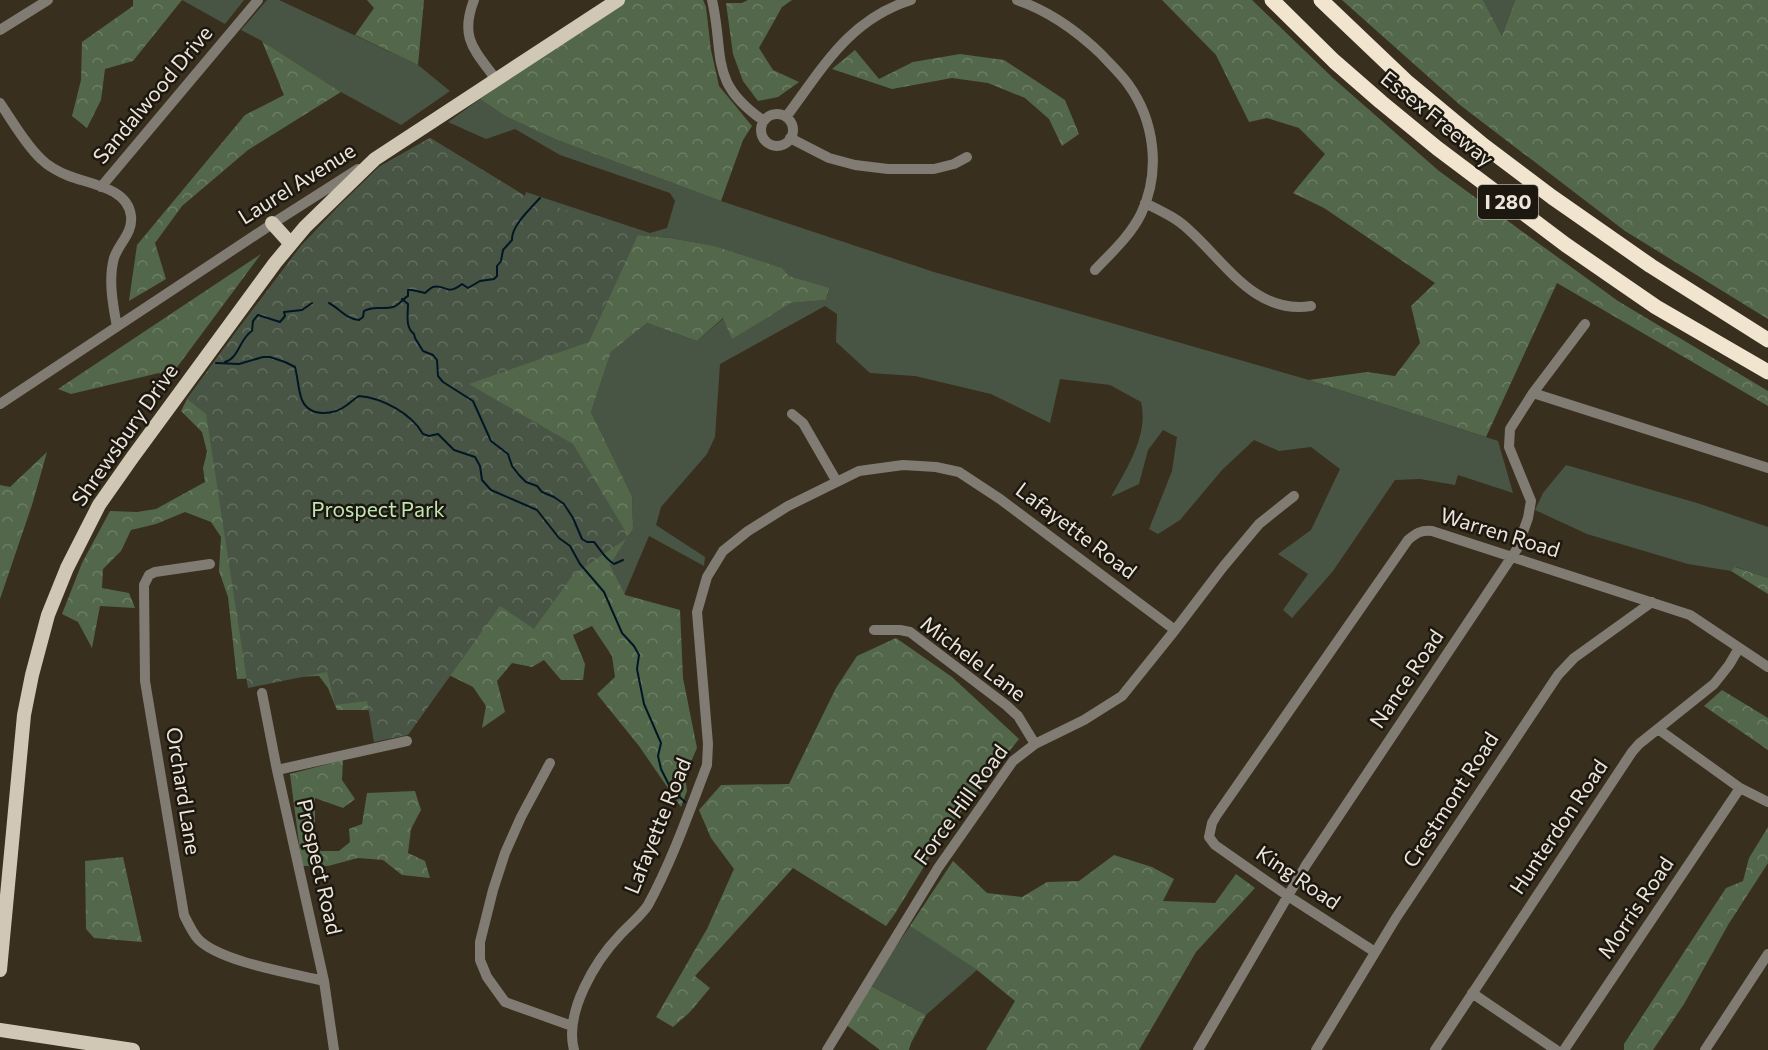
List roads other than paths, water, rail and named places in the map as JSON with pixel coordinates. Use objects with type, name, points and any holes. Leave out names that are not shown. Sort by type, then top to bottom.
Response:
[{"type":"highway","name":"Essex Freeway","points":[[1272,0],[1334,61],[1381,102],[1437,148],[1566,245],[1656,307],[1768,372]]},
{"type":"highway","name":"Essex Freeway","points":[[1321,0],[1406,81],[1543,191],[1651,266],[1768,340]]},
{"type":"main road","name":"Laurel Avenue","points":[[375,159],[618,0]]},
{"type":"main road","name":"Shrewsbury Drive","points":[[0,970],[24,715],[48,615],[62,580],[104,497],[275,263],[305,227],[375,159]]},
{"type":"main road","points":[[272,223],[291,244]]},
{"type":"main road","points":[[0,1030],[133,1050]]},
{"type":"street","points":[[0,30],[48,0]]},
{"type":"street","name":"Sandalwood Drive","points":[[101,187],[258,0]]},
{"type":"street","points":[[474,0],[468,18],[469,38],[472,47],[497,81]]},
{"type":"street","points":[[712,0],[720,63],[729,87],[744,105],[764,121]]},
{"type":"street","points":[[786,117],[839,46],[857,28],[888,9],[911,0]]},
{"type":"street","points":[[1017,0],[1047,12],[1077,33],[1119,72],[1135,94],[1146,119],[1152,145],[1152,172],[1145,203],[1128,236],[1095,270]]},
{"type":"street","points":[[0,103],[40,159],[68,176],[113,192],[124,199],[128,205],[132,218],[129,233],[119,246],[112,266],[113,302],[117,327]]},
{"type":"street","points":[[778,114],[786,117],[792,125],[793,132],[790,138],[780,146],[768,143],[761,130],[764,121],[778,114]]},
{"type":"street","points":[[790,138],[829,158],[855,165],[888,169],[934,169],[954,164],[967,157]]},
{"type":"street","name":"Laurel Avenue","points":[[0,404],[272,223],[375,159]]},
{"type":"street","points":[[1145,203],[1178,220],[1236,279],[1249,289],[1280,305],[1298,308],[1311,306]]},
{"type":"street","name":"Nance Road","points":[[1198,1050],[1306,865],[1517,549],[1528,518],[1531,501],[1509,447],[1509,429],[1585,324]]},
{"type":"street","points":[[1533,393],[1768,468]]},
{"type":"street","points":[[792,414],[803,423],[837,482]]},
{"type":"street","name":"Lafayette Road","points":[[574,1050],[572,1026],[585,986],[598,960],[619,935],[645,910],[658,885],[707,765],[708,744],[697,612],[707,577],[723,551],[748,531],[788,506],[859,471],[903,465],[936,467],[959,472],[1000,499],[1175,630]]},
{"type":"street","name":"Force Hill Road","points":[[827,1050],[938,868],[1013,761],[1035,744],[1084,720],[1122,696],[1259,524],[1294,496]]},
{"type":"street","name":"Warren Road","points":[[1210,829],[1216,816],[1408,540],[1424,530],[1690,615],[1768,668]]},
{"type":"street","name":"Orchard Lane","points":[[210,564],[155,572],[149,575],[144,585],[146,681],[184,915],[198,938],[217,952],[324,981]]},
{"type":"street","name":"Crestmont Road","points":[[1316,1050],[1409,898],[1558,675],[1574,658],[1652,602]]},
{"type":"street","name":"Michele Lane","points":[[874,630],[910,632],[1006,705],[1018,716],[1035,744]]},
{"type":"street","name":"Hunterdon Road","points":[[1435,1050],[1632,752],[1714,684],[1739,648]]},
{"type":"street","name":"Prospect Road","points":[[262,693],[324,981],[334,1050]]},
{"type":"street","points":[[1658,729],[1740,788],[1768,802]]},
{"type":"street","points":[[277,770],[406,741]]},
{"type":"street","points":[[550,763],[505,853],[480,942],[480,960],[487,977],[505,1002],[572,1026]]},
{"type":"street","name":"Morris Road","points":[[1564,1050],[1740,788]]},
{"type":"street","name":"King Road","points":[[1210,829],[1209,837],[1215,845],[1287,896],[1375,952]]},
{"type":"street","points":[[1705,1050],[1768,954]]},
{"type":"street","points":[[1472,993],[1556,1050]]},
{"type":"waterway","points":[[329,303],[347,316],[359,320],[363,317],[364,311],[368,309],[389,308],[397,305],[408,296],[408,290],[425,293],[437,286],[449,290],[462,284],[468,288],[480,281],[494,279],[497,276],[497,266],[501,261],[503,250],[512,240],[515,229],[522,218],[540,198]]},
{"type":"waterway","points":[[402,299],[408,304],[408,324],[415,338],[423,351],[433,355],[437,360],[438,376],[443,382],[473,401],[491,441],[508,454],[512,466],[519,475],[526,482],[537,486],[542,492],[564,504],[582,539],[594,542],[605,557],[614,564],[623,560]]},
{"type":"waterway","points":[[225,362],[234,356],[244,339],[252,331],[253,321],[258,315],[280,322],[285,316],[284,312],[302,310],[312,303]]},
{"type":"waterway","points":[[216,363],[239,364],[263,357],[285,362],[295,367],[302,400],[306,406],[316,412],[336,411],[359,396],[386,403],[404,413],[423,434],[429,436],[438,434],[454,450],[475,457],[480,466],[482,480],[491,490],[537,510],[559,538],[570,546],[580,564],[604,592],[622,633],[639,655],[637,669],[644,704],[661,743],[658,756],[661,769],[671,789],[685,802]]},
{"type":"park label","name":"Prospect Park","points":[[378,510]]}]
